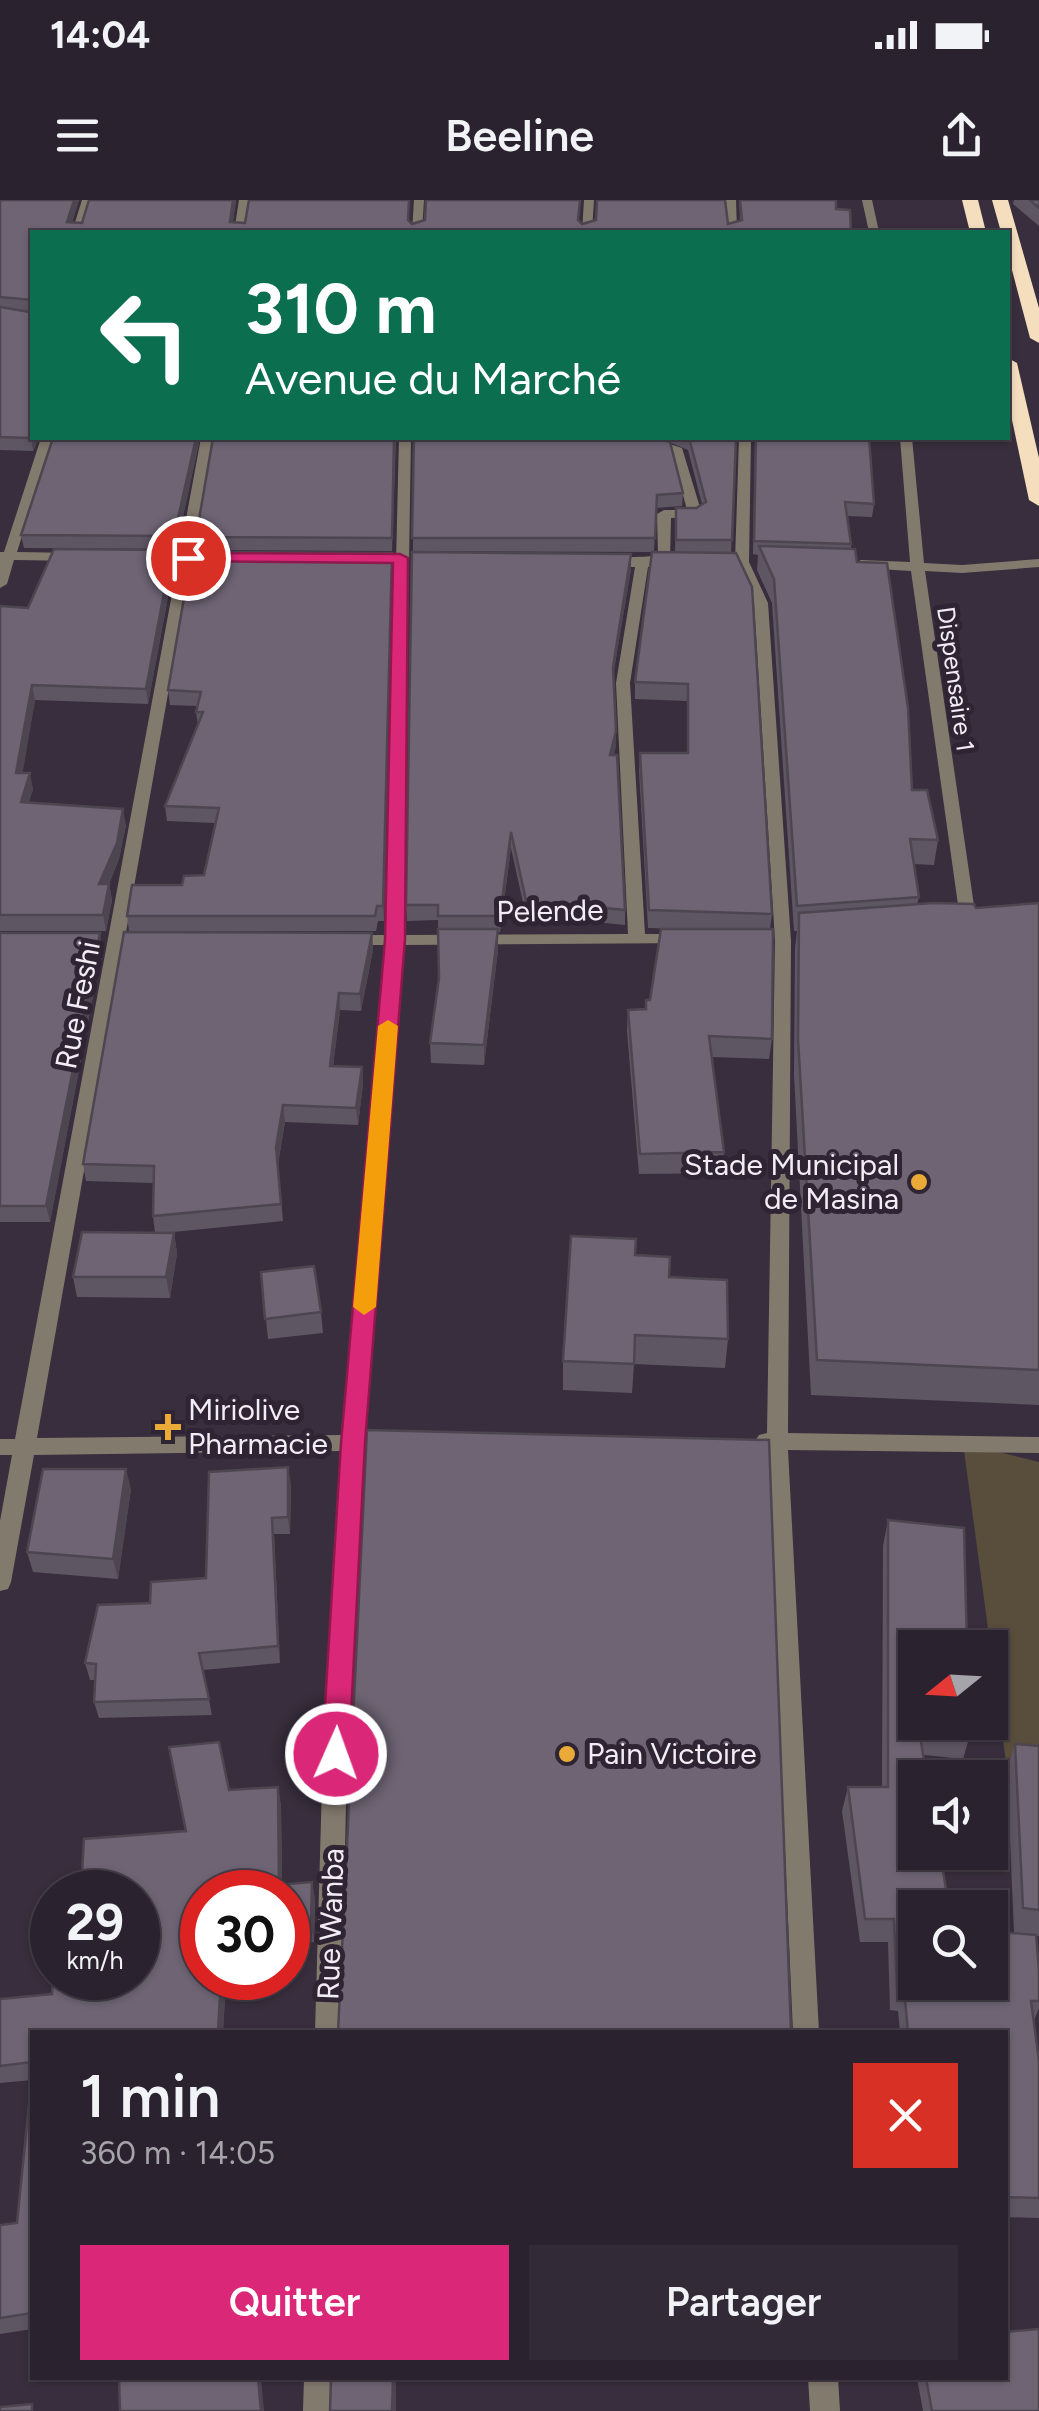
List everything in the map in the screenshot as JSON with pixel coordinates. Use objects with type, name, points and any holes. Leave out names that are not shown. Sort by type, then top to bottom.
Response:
[{"type":"highway","points":[[957,200],[964,230]]},
{"type":"highway","points":[[970,200],[978,230]]},
{"type":"highway","points":[[1000,200],[1008,230]]},
{"type":"highway","points":[[1019,200],[1029,235]]},
{"type":"highway","points":[[1010,235],[1039,338]]},
{"type":"highway","points":[[1010,372],[1039,499]]},
{"type":"highway","points":[[1010,438],[1020,487],[1039,521]]},
{"type":"street","points":[[78,230],[86,200]]},
{"type":"street","points":[[239,230],[244,200]]},
{"type":"street","points":[[416,230],[419,200]]},
{"type":"street","points":[[587,230],[590,200]]},
{"type":"street","points":[[731,200],[732,230]]},
{"type":"street","points":[[867,200],[874,230]]},
{"type":"street","points":[[0,584],[5,556],[46,440]]},
{"type":"street","name":"Rue Feshi","points":[[0,1582],[207,440]]},
{"type":"street","name":"Rue Wanba","points":[[328,2030],[336,1714],[353,1443],[395,940],[405,440]]},
{"type":"street","points":[[642,563],[664,557],[664,514],[694,514],[678,451],[646,440]]},
{"type":"street","points":[[745,440],[743,562],[761,603],[783,940],[776,1441],[806,2030]]},
{"type":"street","name":"Dispensaire 1","points":[[906,440],[917,565],[969,927]]},
{"type":"street","points":[[5,556],[89,557]]},
{"type":"street","points":[[168,557],[207,558]]},
{"type":"street","points":[[584,562],[692,563]]},
{"type":"street","points":[[637,938],[623,683],[642,563]]},
{"type":"street","points":[[839,564],[962,569],[1039,563]]},
{"type":"street","name":"Pelende","points":[[336,940],[710,939]]},
{"type":"street","points":[[99,940],[138,940]]},
{"type":"street","points":[[738,1441],[1039,1445]]},
{"type":"street","points":[[0,1447],[391,1443]]},
{"type":"street","points":[[318,2411],[319,2380]]},
{"type":"street","points":[[823,2380],[825,2411]]},
{"type":"shaded area","points":[[963,1443],[1039,1462],[1039,1774],[1008,1770],[1003,1740],[1008,1740],[1008,1630],[988,1630]]},
{"type":"building","points":[[0,200],[74,200],[67,222],[82,223],[89,200],[233,200],[230,222],[245,223],[249,200],[409,200],[408,220],[412,224],[425,220],[426,200],[580,200],[578,220],[582,224],[596,220],[597,200],[725,200],[728,224],[742,220],[740,200],[836,200],[836,209],[850,210],[851,230],[30,230],[30,300],[0,297]]},
{"type":"building","points":[[0,307],[30,312],[30,438],[0,437]]},
{"type":"building","points":[[52,440],[196,440],[174,536],[21,535]]},
{"type":"building","points":[[213,440],[394,440],[392,538],[196,537]]},
{"type":"building","points":[[414,440],[670,442],[683,493],[657,495],[655,538],[412,538]]},
{"type":"building","points":[[690,440],[736,440],[732,540],[676,540],[676,508],[696,508],[706,502]]},
{"type":"building","points":[[756,440],[869,440],[874,504],[845,502],[851,544],[754,541]]},
{"type":"building","points":[[759,546],[855,549],[857,562],[887,563],[908,708],[912,790],[927,790],[938,840],[910,839],[919,897],[797,906],[774,579]]},
{"type":"building","points":[[54,549],[172,550],[146,689],[32,685],[16,773],[30,773],[21,802],[123,809],[117,843],[99,884],[109,884],[103,915],[0,915],[0,606],[28,608]]},
{"type":"building","points":[[192,552],[392,553],[383,906],[377,906],[375,916],[127,916],[132,885],[182,885],[184,876],[204,875],[219,808],[165,806],[203,712],[196,712],[201,692],[168,690]]},
{"type":"building","points":[[412,552],[631,554],[613,667],[616,731],[610,755],[617,755],[625,910],[558,903],[527,905],[511,832],[500,916],[438,916],[438,905],[406,905]]},
{"type":"building","points":[[652,552],[736,553],[752,587],[772,914],[649,910],[640,753],[688,753],[688,684],[635,682]]},
{"type":"building","name":"Stade Municipal de Masina","points":[[933,903],[974,904],[976,908],[1039,903],[1039,1370],[817,1360],[798,1039],[799,913]]},
{"type":"building","points":[[438,929],[498,929],[484,1045],[430,1043],[439,978]]},
{"type":"building","points":[[661,929],[773,929],[772,1039],[709,1036],[724,1152],[640,1154],[628,1010],[646,1009],[646,1000],[650,1000]]},
{"type":"building","points":[[124,932],[372,933],[360,994],[339,993],[330,1066],[362,1067],[356,1108],[283,1105],[276,1147],[281,1204],[153,1216],[154,1166],[83,1164]]},
{"type":"building","points":[[0,933],[100,933],[46,1206],[0,1206]]},
{"type":"building","points":[[82,1232],[174,1233],[166,1277],[73,1277]]},
{"type":"building","points":[[571,1236],[636,1239],[635,1255],[670,1257],[669,1277],[727,1280],[728,1339],[635,1335],[634,1364],[563,1361]]},
{"type":"building","points":[[314,1266],[321,1312],[265,1319],[261,1272]]},
{"type":"building","name":"Pain Victoire","points":[[367,1430],[769,1440],[791,2030],[338,2030]]},
{"type":"building","points":[[288,1467],[288,1517],[272,1518],[278,1646],[199,1653],[209,1699],[94,1702],[96,1664],[85,1663],[98,1605],[150,1603],[151,1582],[206,1578],[209,1472]]},
{"type":"building","points":[[43,1469],[126,1469],[113,1559],[27,1552]]},
{"type":"building","points":[[888,1520],[964,1528],[967,1630],[898,1630],[898,1740],[921,1740],[924,1760],[898,1760],[898,1870],[943,1870],[946,1890],[898,1890],[898,1988],[894,1919],[865,1919],[848,1787],[888,1787]]},
{"type":"building","points":[[219,1742],[229,1790],[278,1787],[279,1870],[180,1870],[180,2000],[220,2000],[218,2030],[30,2030],[30,2062],[0,2066],[0,1999],[30,1996],[30,2000],[160,2000],[160,1870],[82,1870],[84,1839],[186,1831],[169,1747]]},
{"type":"building","points":[[1015,1744],[1039,1746],[1039,1910],[1023,1908]]},
{"type":"building","points":[[310,1882],[312,1882],[311,1925]]},
{"type":"building","points":[[1008,1933],[1036,1935],[1039,2001],[1031,2001],[1039,2061],[1039,2198],[1008,2197],[1008,2030],[908,2030],[905,2000],[1008,2000]]},
{"type":"building","points":[[30,2095],[30,2313],[0,2318],[0,2225],[17,2223]]},
{"type":"building","points":[[1039,2329],[1039,2411],[932,2411],[926,2380],[1008,2380],[1008,2332]]},
{"type":"building","points":[[119,2380],[258,2380],[261,2411],[120,2411]]},
{"type":"building","points":[[331,2380],[393,2380],[392,2411],[330,2411]]},
{"type":"building","points":[[32,2404],[32,2411],[0,2411],[0,2407]]},
{"type":"slow traffic","points":[[364,1307],[388,1026]]},
{"type":"place","name":"Stade Municipal de Masina","points":[[919,1182]]},
{"type":"place","name":"Miriolive Pharmacie","points":[[168,1427]]},
{"type":"place","name":"Pain Victoire","points":[[567,1754]]},
{"type":"route","points":[[188,558],[400,558],[395,940],[353,1443],[336,1754]]}]
